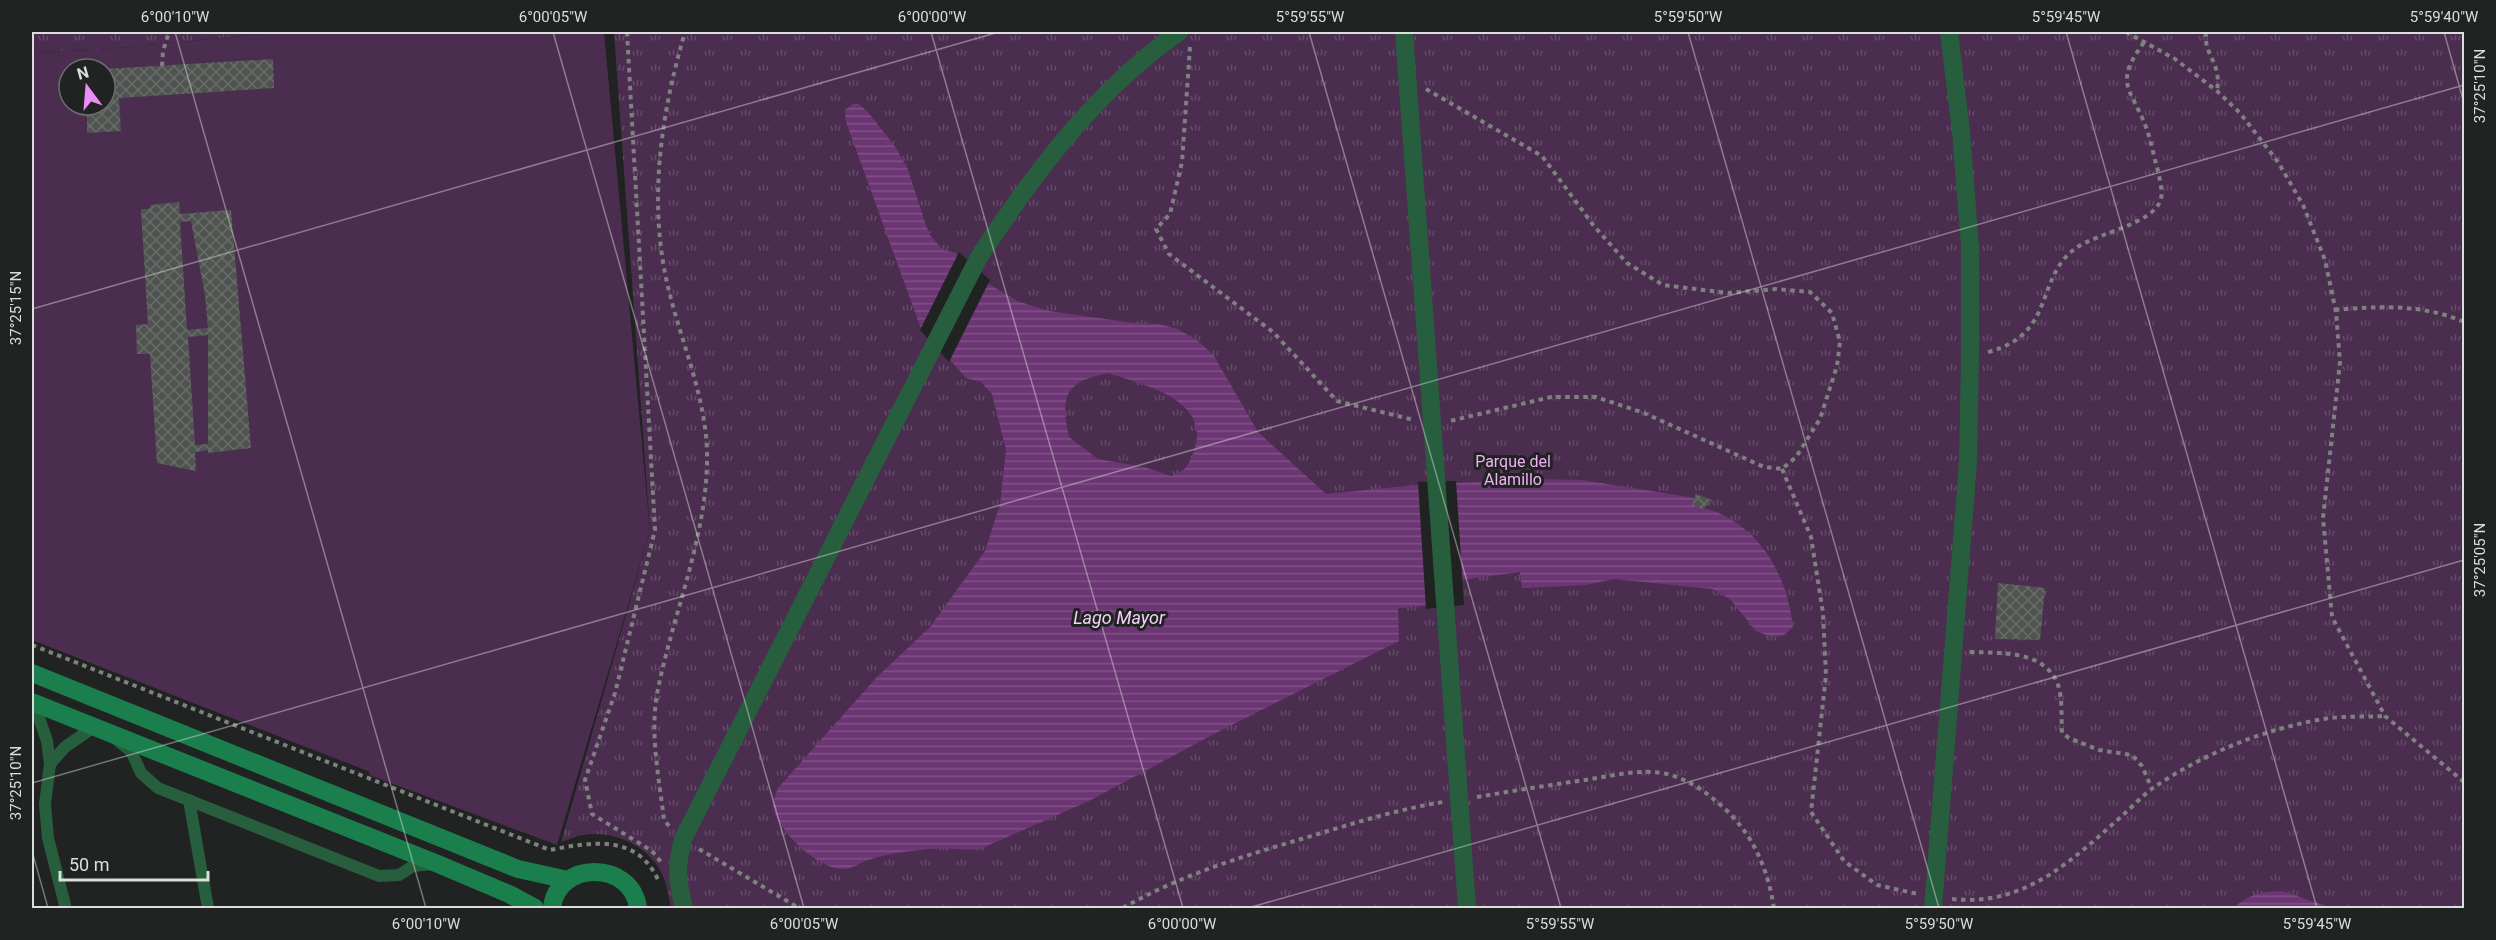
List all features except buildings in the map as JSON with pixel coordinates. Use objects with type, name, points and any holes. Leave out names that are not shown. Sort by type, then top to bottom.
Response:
[{"type":"street","points":[[1404,32],[1467,909]]},
{"type":"street","points":[[1934,903],[1951,651],[1968,463],[1971,356],[1970,246],[1962,141],[1949,32]]},
{"type":"street","points":[[684,909],[670,886],[683,839],[980,257],[1019,196],[1057,146],[1088,111],[1121,78],[1185,37]]},
{"type":"street","points":[[32,673],[518,869],[568,880]]},
{"type":"street","points":[[33,702],[438,864],[509,894],[535,909]]},
{"type":"street","points":[[552,909],[558,890],[568,880],[581,873],[595,871],[609,873],[621,879],[631,890],[638,909]]},
{"type":"lane","points":[[33,702],[47,741],[50,764],[45,804],[48,838],[65,905]]},
{"type":"lane","points":[[50,764],[65,747],[100,729],[131,751],[141,773],[158,788],[379,876],[399,875],[413,866],[438,864]]},
{"type":"lane","points":[[189,800],[208,909]]},
{"type":"path","points":[[162,66],[163,51],[170,32]]},
{"type":"path","points":[[627,32],[655,530],[615,693],[585,780],[592,814],[652,851],[670,886]]},
{"type":"path","points":[[685,32],[663,128],[658,167],[658,208],[661,256],[669,294],[702,410],[706,459],[704,498],[696,543],[657,690],[654,725],[664,820],[683,839],[799,909]]},
{"type":"path","points":[[2126,32],[2175,59],[2217,91],[2240,113],[2278,162],[2303,206],[2325,260],[2335,310],[2340,362],[2323,518],[2332,618],[2385,716],[2464,782]]},
{"type":"path","points":[[2206,32],[2205,40],[2218,69],[2217,91]]},
{"type":"path","points":[[1185,37],[1182,162],[1170,214],[1156,229],[1169,254],[1273,332],[1337,401],[1433,425],[1551,397],[1596,398],[1644,413],[1764,467],[1782,469],[1796,457],[1820,419],[1836,366],[1840,342],[1832,313],[1810,292],[1776,289],[1728,292],[1663,285],[1627,264],[1594,226],[1542,156],[1408,79]]},
{"type":"path","points":[[1971,356],[2001,348],[2032,327],[2060,265],[2074,249],[2091,239],[2145,217],[2157,208],[2162,196],[2158,172],[2147,128],[2129,93],[2127,78],[2129,62],[2145,41]]},
{"type":"path","points":[[2335,310],[2371,307],[2409,308],[2444,314],[2464,322]]},
{"type":"path","points":[[1782,469],[1810,537],[1822,613],[1827,675],[1811,812],[1844,861],[1877,885],[1934,903],[1972,901],[2013,893],[2051,876],[2152,789],[2211,755],[2264,733],[2331,718],[2385,716]]},
{"type":"path","points":[[32,645],[550,850],[604,842],[625,847],[641,858],[670,886]]},
{"type":"path","points":[[1951,651],[2031,657],[2047,668],[2057,683],[2062,733],[2099,750],[2132,755],[2142,766],[2152,789]]},
{"type":"green space","points":[[32,32],[283,32],[97,50],[32,52]]},
{"type":"green space","points":[[283,32],[604,32],[650,531],[557,845],[369,775],[370,772],[32,640],[32,52],[97,50]]},
{"type":"green space","name":"Parque del Alamillo","points":[[614,32],[2464,32],[2464,908],[671,908],[666,884],[660,870],[653,859],[633,844],[621,838],[596,834],[561,842],[650,531]]},
{"type":"water","name":"Lago Mayor","points":[[853,104],[859,104],[896,148],[907,167],[929,234],[943,250],[956,253],[989,284],[1017,301],[1049,311],[1133,323],[1159,324],[1178,329],[1198,341],[1214,356],[1258,432],[1326,494],[1416,485],[1532,479],[1582,480],[1695,498],[1692,505],[1717,512],[1734,521],[1760,544],[1779,574],[1793,627],[1784,635],[1771,637],[1756,631],[1730,599],[1712,589],[1614,579],[1586,585],[1522,588],[1520,572],[1461,580],[1462,603],[1398,608],[1399,641],[1214,734],[1089,801],[980,849],[900,852],[871,859],[845,869],[824,863],[801,847],[782,826],[773,806],[778,788],[876,678],[930,627],[985,551],[1000,504],[1006,450],[992,394],[981,382],[966,378],[920,326],[846,122],[845,110]],"holes":[[[1108,373],[1155,389],[1184,406],[1193,418],[1197,433],[1194,450],[1189,463],[1183,470],[1171,476],[1144,467],[1098,459],[1069,437],[1065,411],[1069,393],[1082,381]]]},
{"type":"water","points":[[2282,891],[2332,908],[2233,908],[2256,895]]},
{"type":"pier","points":[[959,252],[990,280],[949,362],[920,330]]},
{"type":"pier","points":[[1456,481],[1464,605],[1426,609],[1418,482]]}]
